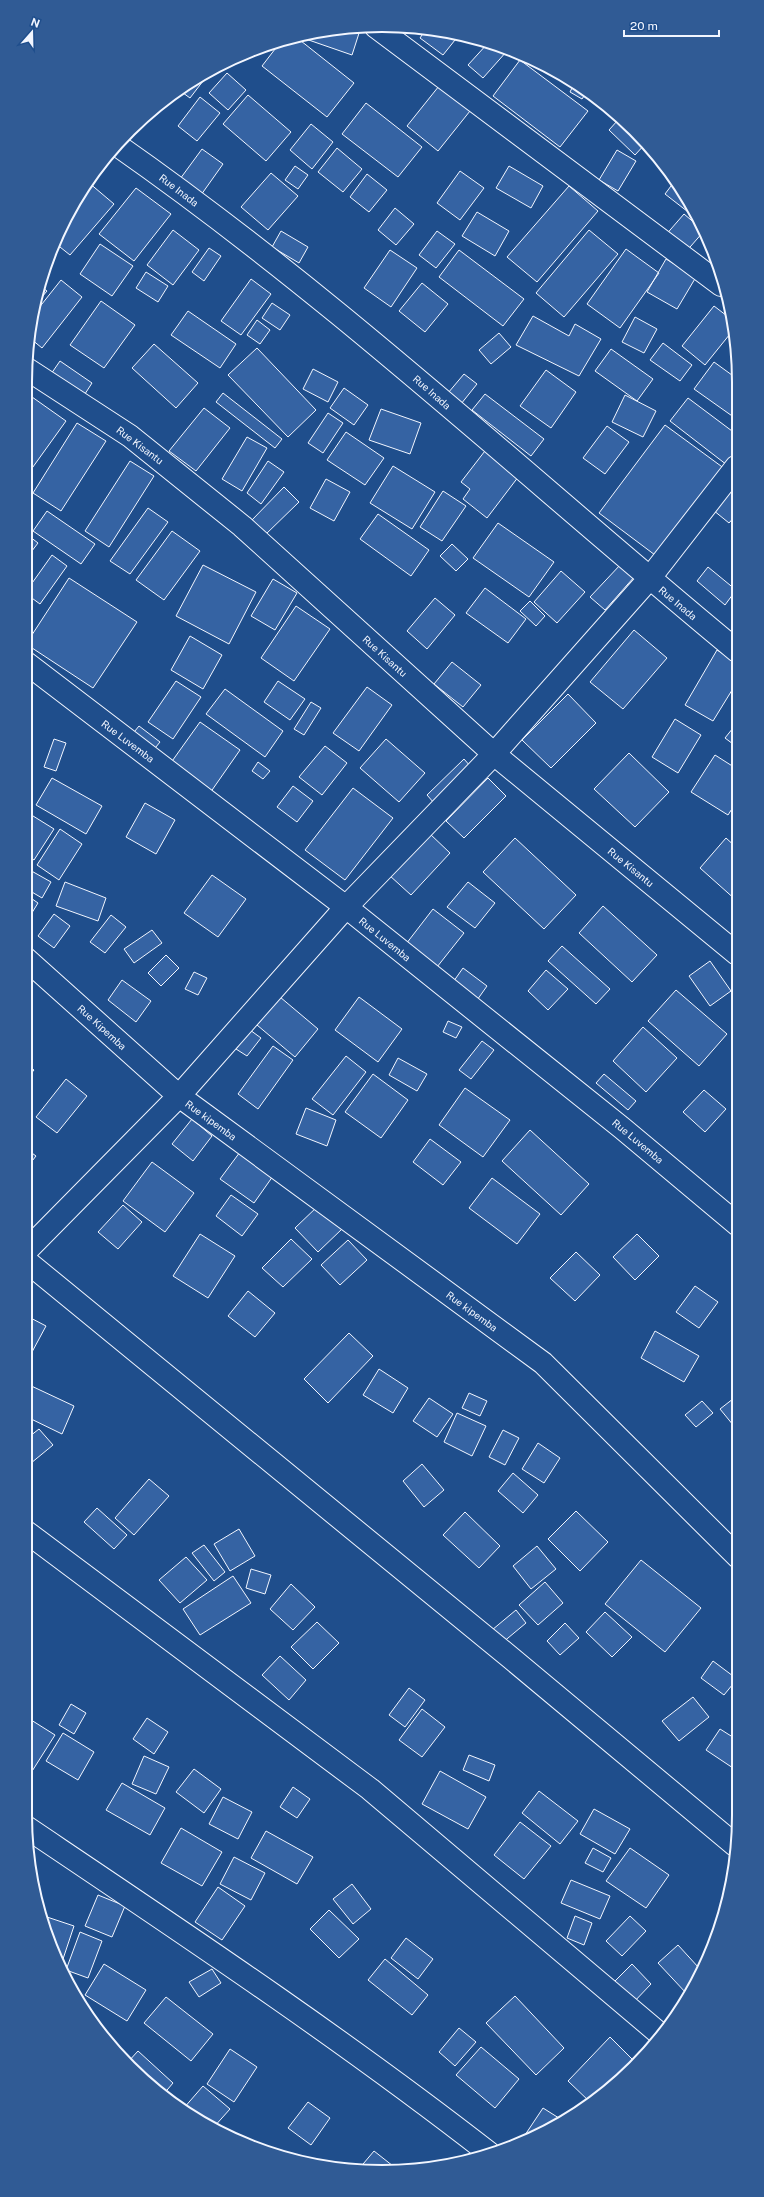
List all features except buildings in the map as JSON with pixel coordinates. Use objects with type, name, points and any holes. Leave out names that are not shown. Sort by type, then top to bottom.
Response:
[{"type":"street","points":[[383,32],[717,282]]},
{"type":"street","name":"Rue Inada","points":[[122,148],[278,264],[413,375],[649,579],[732,647]]},
{"type":"street","name":"Rue Kisantu","points":[[32,373],[130,436],[242,526],[494,754],[732,950]]},
{"type":"street","points":[[32,1245],[179,1096],[346,907],[494,754],[649,579],[732,472]]},
{"type":"street","name":"Rue Luvemba","points":[[32,667],[346,907],[622,1128],[732,1220]]},
{"type":"street","name":"Rue Kipemba","points":[[32,964],[179,1096]]},
{"type":"street","name":"Rue kipemba","points":[[179,1096],[543,1364],[732,1551]]},
{"type":"street","points":[[32,1266],[505,1653],[731,1841]]},
{"type":"street","points":[[32,1536],[370,1789],[657,2032]]},
{"type":"street","points":[[33,1832],[202,1946],[434,2110],[484,2149]]}]
